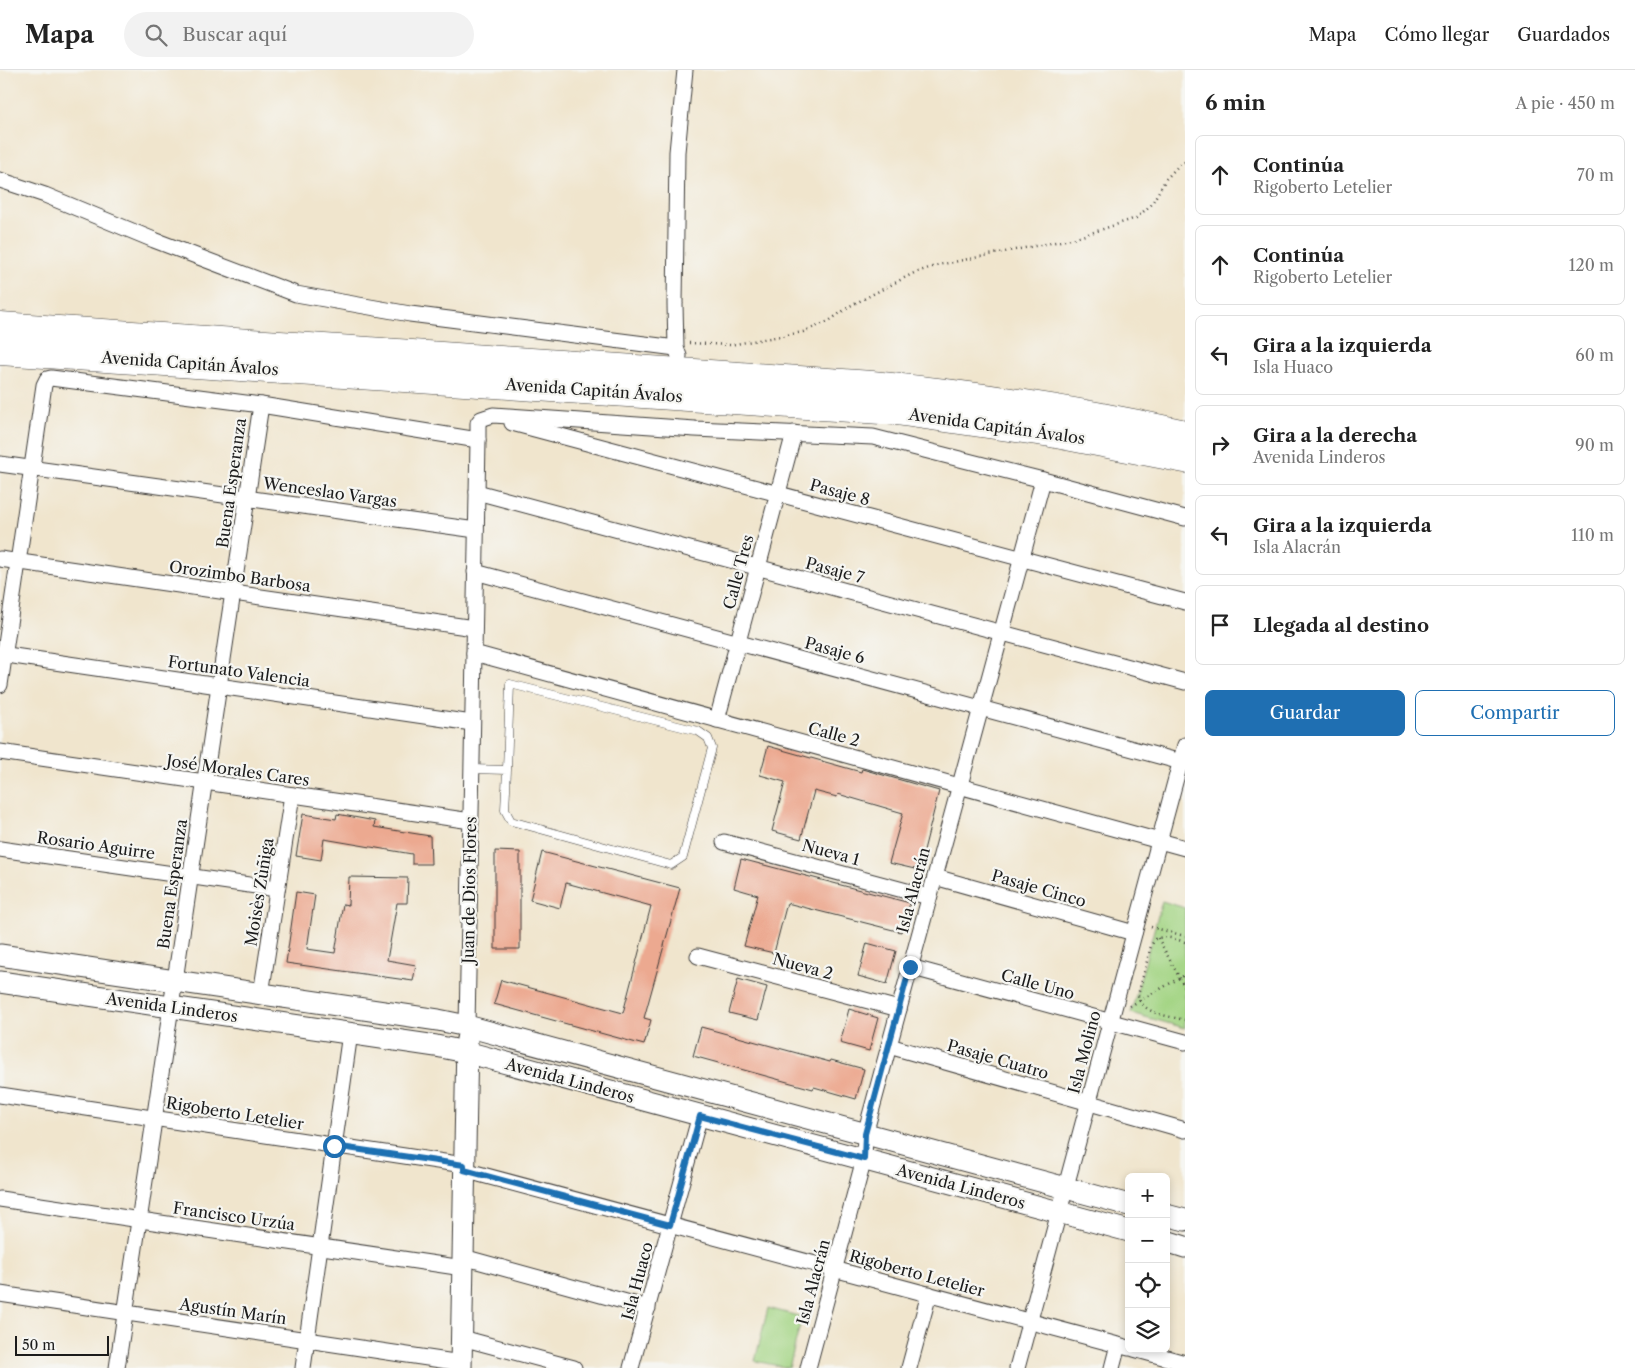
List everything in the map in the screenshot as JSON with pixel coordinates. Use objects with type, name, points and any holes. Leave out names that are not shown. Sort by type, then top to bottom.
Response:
[{"type":"highway","name":"Avenida Capitán Ávalos","points":[[0,326],[683,354],[872,385],[935,391],[1083,413],[1185,434]]},
{"type":"highway","name":"Avenida Capitán Ávalos","points":[[0,351],[879,410],[954,418],[1052,432],[1185,459]]},
{"type":"street","points":[[0,180],[45,195],[154,240],[296,294],[410,314],[683,354],[677,152],[685,70]]},
{"type":"street","points":[[0,685],[2,654],[18,562],[44,385],[47,379],[261,405],[478,440]]},
{"type":"street","name":"Buena Esperanza","points":[[117,1368],[261,405]]},
{"type":"street","name":"Juan de Dios Flores","points":[[461,1366],[478,423],[481,418],[486,416]]},
{"type":"street","name":"Avenida Capitán Ávalos","points":[[486,416],[695,429],[863,436],[883,439],[1185,518]]},
{"type":"street","name":"Pasaje 8","points":[[486,416],[1185,602]]},
{"type":"street","name":"Calle Tres","points":[[717,720],[794,433]]},
{"type":"street","name":"Wenceslao Vargas","points":[[0,464],[476,530]]},
{"type":"street","name":"Isla Alacrán","points":[[808,1368],[864,1159],[865,1134],[1043,480]]},
{"type":"street","name":"Pasaje 7","points":[[477,492],[1185,682]]},
{"type":"street","name":"Orozimbo Barbosa","points":[[0,560],[474,628]]},
{"type":"street","name":"Pasaje 6","points":[[475,572],[1183,762]]},
{"type":"street","name":"Calle 2","points":[[474,653],[1185,848]]},
{"type":"street","name":"Fortunato Valencia","points":[[2,654],[472,723]]},
{"type":"street","name":"Isla Molino","points":[[1017,1368],[1134,932],[1183,762],[1185,745]]},
{"type":"street","name":"José Morales Cares","points":[[0,752],[470,822]]},
{"type":"street","name":"Moisès Zùñiga","points":[[261,994],[292,795]]},
{"type":"street","name":"Nueva 1","points":[[724,842],[929,897]]},
{"type":"street","name":"Rosario Aguirre","points":[[0,849],[277,889]]},
{"type":"street","name":"Pasaje Cinco","points":[[934,877],[1134,932]]},
{"type":"street","name":"Avenida Linderos","points":[[0,955],[438,1020],[467,1026],[1125,1204]]},
{"type":"street","name":"Nueva 2","points":[[698,956],[899,1009]]},
{"type":"street","name":"Calle Uno","points":[[910,967],[1185,1042]]},
{"type":"street","name":"Avenida Linderos","points":[[0,982],[350,1033],[466,1052],[1125,1230]]},
{"type":"street","points":[[303,1368],[350,1033]]},
{"type":"street","name":"Pasaje Cuatro","points":[[889,1046],[1185,1130]]},
{"type":"street","name":"Rigoberto Letelier","points":[[0,1095],[334,1146],[464,1168],[1124,1346]]},
{"type":"street","name":"Isla Huaco","points":[[631,1368],[700,1116]]},
{"type":"street","name":"Francisco Urzúa","points":[[0,1199],[320,1247],[463,1262],[648,1308]]},
{"type":"street","points":[[1170,1216],[1185,1220]]},
{"type":"street","points":[[1170,1243],[1185,1246]]},
{"type":"street","name":"Agustín Marín","points":[[0,1294],[307,1340],[461,1366]]},
{"type":"street","points":[[909,1368],[929,1294]]},
{"type":"street","points":[[462,1338],[574,1368]]},
{"type":"street","points":[[1112,1368],[1124,1346]]},
{"type":"street","points":[[1149,1353],[1185,1363]]},
{"type":"lane","points":[[510,684],[698,731],[708,738],[712,748],[683,857],[671,864],[511,821],[505,810],[507,770],[510,684]]},
{"type":"lane","points":[[471,769],[507,770]]},
{"type":"path","points":[[683,354],[804,332],[828,321],[850,306],[914,273],[938,265],[1076,238],[1136,218],[1151,206],[1166,179],[1185,162]]},
{"type":"path","points":[[1151,927],[1185,936]]},
{"type":"path","points":[[1158,938],[1185,988]]},
{"type":"path","points":[[1185,942],[1170,938],[1155,939],[1151,946],[1138,995],[1145,1008],[1185,1020]]},
{"type":"path","points":[[1130,1006],[1185,975]]},
{"type":"green space","points":[[1162,901],[1185,908],[1185,1028],[1131,1013]]},
{"type":"green space","points":[[768,1308],[802,1317],[789,1368],[755,1361]]},
{"type":"building","points":[[768,746],[861,772],[862,769],[939,791],[919,870],[889,863],[903,813],[838,794],[837,797],[814,791],[801,839],[772,831],[785,782],[760,775]]},
{"type":"building","points":[[303,814],[336,819],[337,814],[375,821],[374,827],[430,836],[431,864],[412,864],[412,854],[324,839],[321,860],[296,856]]},
{"type":"building","points":[[495,851],[520,852],[520,949],[495,949]]},
{"type":"building","points":[[542,852],[680,888],[644,1018],[651,1020],[644,1045],[494,1004],[501,980],[623,1013],[651,906],[566,883],[560,908],[530,900]]},
{"type":"building","points":[[741,859],[910,903],[901,932],[787,903],[774,953],[744,946],[758,895],[734,888]]},
{"type":"building","points":[[349,877],[408,878],[407,903],[397,903],[387,960],[416,965],[413,981],[286,963],[296,892],[315,895],[307,949],[335,953],[343,904],[348,905]]},
{"type":"building","points":[[867,943],[896,951],[887,984],[858,976]]},
{"type":"building","points":[[738,979],[767,987],[758,1020],[729,1013]]},
{"type":"building","points":[[849,1009],[878,1018],[869,1051],[840,1043]]},
{"type":"building","points":[[701,1027],[830,1062],[831,1060],[864,1069],[856,1099],[693,1056]]},
{"type":"route","points":[[334,1146],[464,1165],[464,1170],[670,1225],[700,1116],[864,1159],[865,1134],[910,967]]}]
